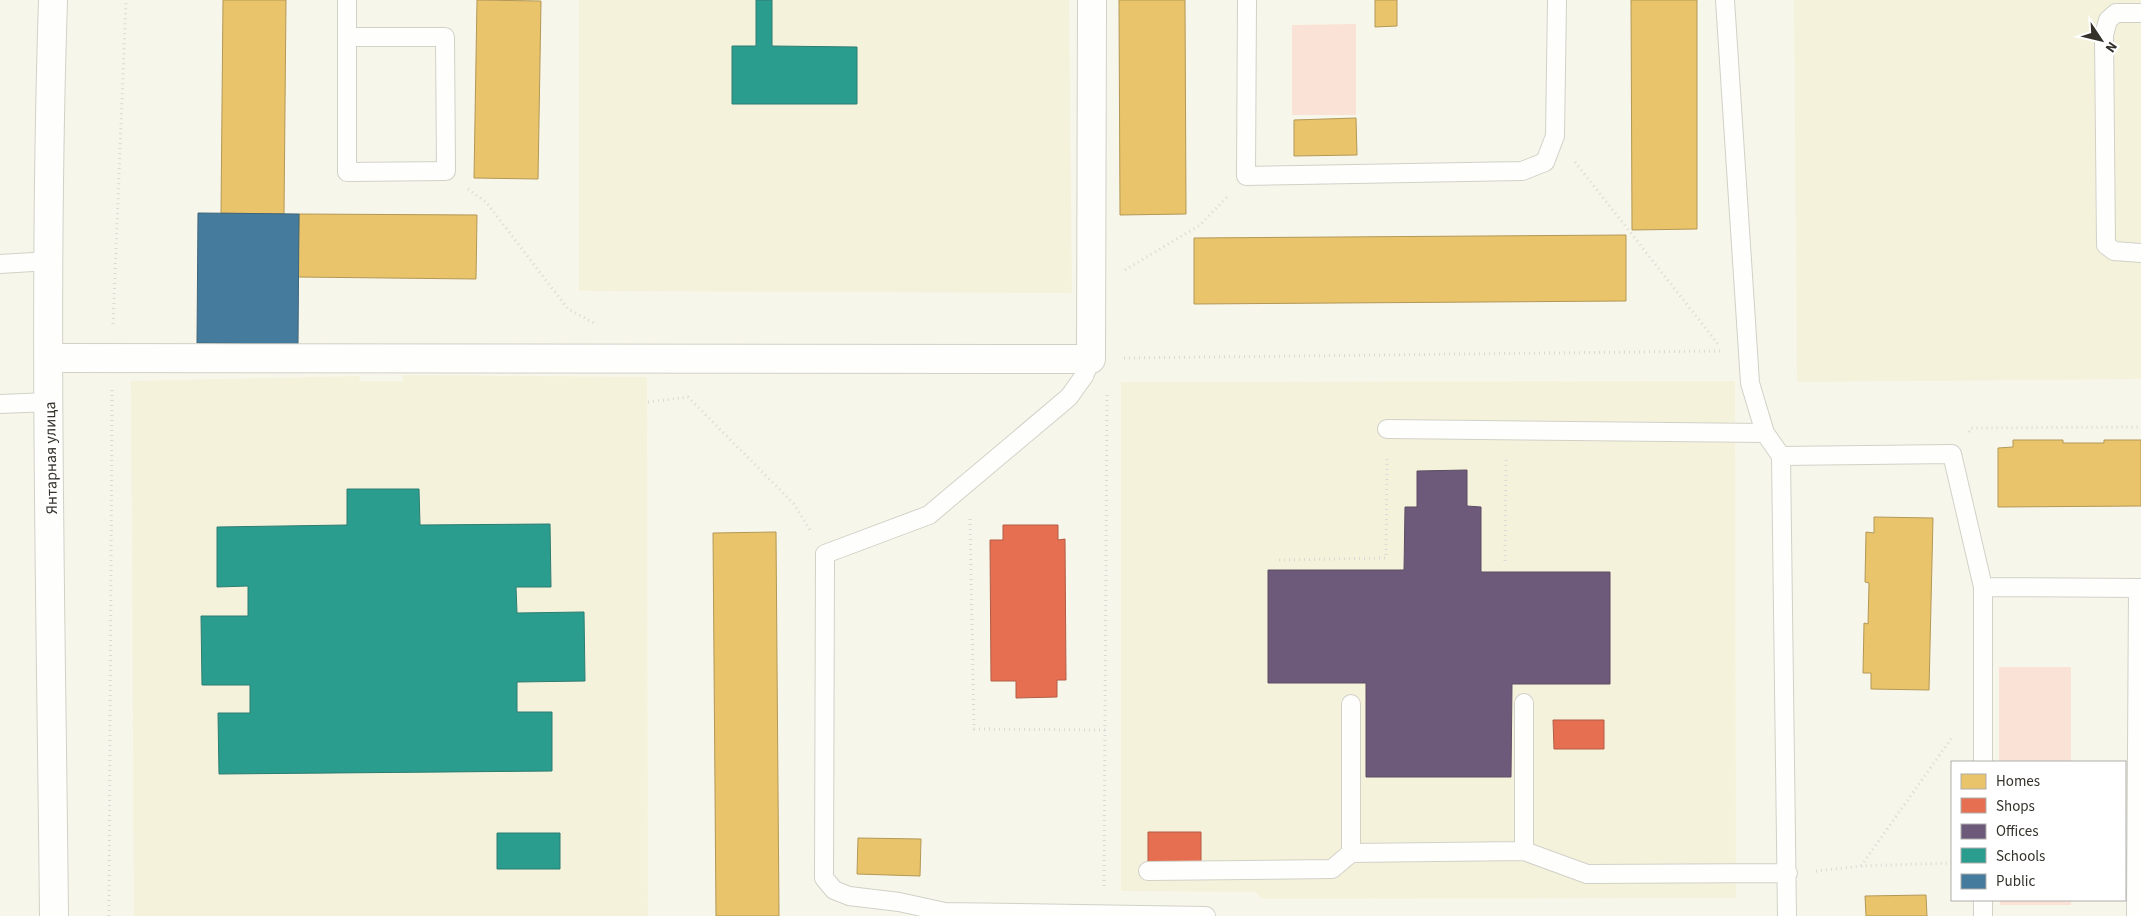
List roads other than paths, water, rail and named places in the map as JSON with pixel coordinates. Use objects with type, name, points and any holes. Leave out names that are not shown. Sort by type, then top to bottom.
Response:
[{"type":"street","name":"Янтарная улица","points":[[53,0],[49,116],[49,402],[54,916]]},
{"type":"street","points":[[49,358],[1099,358],[1092,0]]},
{"type":"lane","points":[[347,0],[347,37],[347,172],[446,172],[445,37],[347,37]]},
{"type":"lane","points":[[1247,0],[1246,176],[1522,171],[1545,162],[1555,136],[1557,0]]},
{"type":"lane","points":[[1725,0],[1746,353],[1750,382],[1765,433],[1781,456],[1788,916]]},
{"type":"lane","points":[[2141,13],[2116,13],[2108,20],[2104,35],[2106,245],[2114,251],[2141,253]]},
{"type":"lane","points":[[0,264],[49,261]]},
{"type":"lane","points":[[1099,358],[1069,397],[929,516],[824,554],[824,878],[834,890],[849,896],[899,902],[945,914],[1206,916]]},
{"type":"lane","points":[[0,404],[49,402]]},
{"type":"lane","points":[[1387,429],[1765,433]]},
{"type":"lane","points":[[1781,456],[1952,454],[1983,587],[1983,761]]},
{"type":"lane","points":[[1983,587],[2139,588],[2139,754],[2136,916]]},
{"type":"lane","points":[[1524,703],[1524,851]]},
{"type":"lane","points":[[1351,704],[1351,853]]},
{"type":"lane","points":[[1148,871],[1332,869],[1351,853],[1524,851],[1587,874],[1788,873]]},
{"type":"lane","points":[[1983,901],[1984,916]]}]
